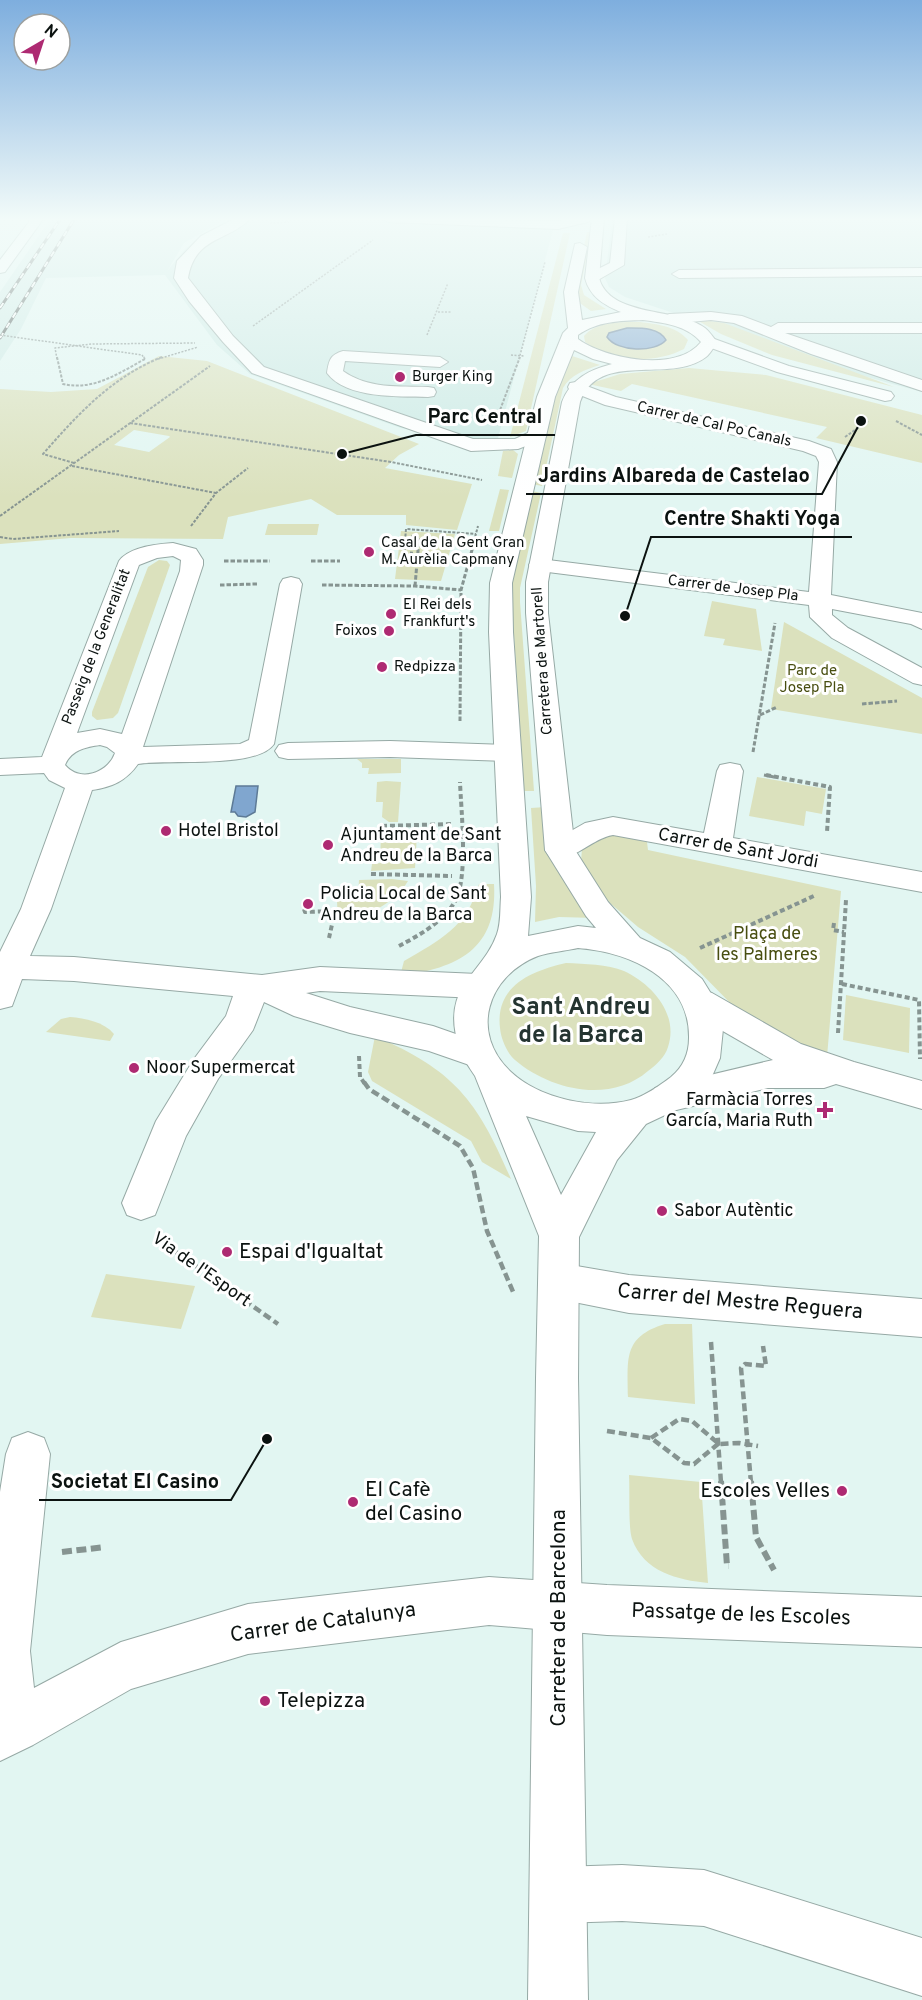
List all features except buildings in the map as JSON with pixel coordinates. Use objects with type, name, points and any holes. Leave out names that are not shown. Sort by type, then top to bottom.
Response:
[{"type":"street","points":[[205,311],[258,370],[471,445],[518,444],[538,435]]},
{"type":"street","name":"Carretera de Martorell","points":[[501,961],[527,947],[562,938],[595,938],[628,945],[658,958],[683,978],[700,1002],[708,1029],[704,1057],[689,1082],[668,1098],[633,1114],[597,1118],[560,1113],[525,1100],[485,1066],[469,1031],[470,1008],[478,986],[501,961],[514,932],[516,897],[500,613],[501,583],[546,397],[572,334],[571,311]]},
{"type":"street","points":[[636,311],[647,316]]},
{"type":"street","points":[[669,319],[691,311]]},
{"type":"street","points":[[713,311],[827,355],[922,386]]},
{"type":"street","points":[[636,364],[594,356],[576,348],[572,334],[587,322],[609,317],[647,316],[669,319],[692,326],[702,332],[709,342],[783,369],[898,399]]},
{"type":"street","points":[[761,328],[922,328]]},
{"type":"street","points":[[676,362],[703,352],[709,342]]},
{"type":"street","points":[[429,392],[374,389],[338,376],[334,366],[337,359],[343,356],[440,362]]},
{"type":"street","points":[[574,395],[598,373],[636,364],[676,362],[783,369]]},
{"type":"street","name":"Carretera de Martorell","points":[[574,395],[537,582],[537,614],[561,850],[597,909],[628,945]]},
{"type":"street","name":"Carrer de Cal Po Canals","points":[[574,395],[611,401],[798,444],[824,453]]},
{"type":"street","points":[[824,453],[828,462],[820,594],[921,619]]},
{"type":"street","name":"Passeig de la Generalitat","points":[[56,758],[130,561],[151,551],[166,549],[189,555],[192,560],[190,574],[124,767],[106,778],[81,782]]},
{"type":"street","name":"Carrer de Josep Pla","points":[[540,566],[820,594],[820,617],[840,633],[922,678]]},
{"type":"street","points":[[128,755],[245,752],[261,744],[291,584]]},
{"type":"street","name":"Passeig de la Generalitat","points":[[56,758],[78,741],[100,738],[119,742],[128,755]]},
{"type":"street","points":[[288,752],[390,749],[507,753]]},
{"type":"street","points":[[0,767],[56,758],[55,772],[61,777],[81,782],[36,909],[3,977]]},
{"type":"street","points":[[720,846],[718,834],[741,766]]},
{"type":"street","name":"Carrer de Sant Jordi","points":[[561,850],[595,829],[613,826],[922,882]]},
{"type":"street","points":[[3,977],[74,969],[257,986],[320,979],[478,986]]},
{"type":"street","points":[[257,986],[317,1010],[350,1020],[433,1039],[485,1066]]},
{"type":"street","points":[[141,1203],[170,1132],[207,1068],[241,1021],[257,986]]},
{"type":"street","points":[[700,1002],[789,1053],[850,1075]]},
{"type":"street","name":"Carretera de Barcelona","points":[[485,1066],[559,1236],[557,1378],[558,2000]]},
{"type":"street","points":[[668,1098],[768,1074],[850,1075],[921,1080]]},
{"type":"street","name":"Carretera de Barcelona","points":[[559,1236],[604,1149],[633,1114]]},
{"type":"street","name":"Carrer del Mestre Reguera","points":[[559,1281],[629,1293],[922,1318]]},
{"type":"street","points":[[7,1731],[5,1651],[28,1454]]},
{"type":"street","name":"Carrer de Catalunya","points":[[7,1731],[121,1666],[248,1629],[489,1601],[559,1608]]},
{"type":"street","name":"Passatge de les Escoles","points":[[559,1608],[922,1622]]},
{"type":"street","points":[[559,1895],[622,1893],[704,1898],[922,1967]]},
{"type":"path","points":[[246,330],[272,311]]},
{"type":"path","points":[[438,312],[451,312]]},
{"type":"path","points":[[527,316],[536,317]]},
{"type":"path","points":[[0,335],[142,355],[145,359],[99,384],[72,387],[63,384],[55,348],[92,344],[208,343],[228,339]]},
{"type":"path","points":[[74,463],[43,454],[94,398],[163,356],[182,349],[207,346]]},
{"type":"path","points":[[511,355],[524,356]]},
{"type":"path","points":[[0,516],[210,366]]},
{"type":"path","points":[[889,417],[922,435]]},
{"type":"path","points":[[824,453],[871,418]]},
{"type":"path","points":[[130,423],[391,462],[482,480]]},
{"type":"path","points":[[71,466],[216,493]]},
{"type":"path","points":[[184,533],[216,493],[248,468]]},
{"type":"path","points":[[182,526],[191,526]]},
{"type":"path","points":[[415,586],[419,537],[412,536],[411,563],[403,563],[406,529],[476,534]]},
{"type":"path","points":[[0,537],[13,539],[130,531]]},
{"type":"path","points":[[399,543],[405,543]]},
{"type":"path","points":[[347,585],[415,586],[461,590]]},
{"type":"path","points":[[741,766],[760,715],[776,613]]},
{"type":"path","points":[[861,704],[902,700]]},
{"type":"path","points":[[760,715],[777,707]]},
{"type":"path","points":[[761,775],[830,787],[826,840]]},
{"type":"path","points":[[382,826],[452,824]]},
{"type":"path","points":[[371,874],[452,876]]},
{"type":"path","points":[[694,951],[819,894]]},
{"type":"path","points":[[838,1038],[846,899]]},
{"type":"path","points":[[304,909],[305,912],[334,911],[330,938]]},
{"type":"path","points":[[834,923],[833,932],[844,932]]},
{"type":"path","points":[[842,984],[919,1000],[921,1080]]},
{"type":"path","points":[[359,1054],[360,1077],[369,1089],[460,1146],[473,1168],[487,1231],[515,1296]]},
{"type":"path","name":"Via de l'Esport","points":[[141,1203],[137,1225],[278,1323]]},
{"type":"path","points":[[721,1339],[710,1338],[727,1566],[739,1567]]},
{"type":"path","points":[[763,1338],[766,1366],[745,1364],[741,1368],[756,1537],[774,1571],[763,1570]]},
{"type":"path","points":[[651,1438],[680,1419],[692,1421],[719,1444]]},
{"type":"path","points":[[607,1431],[651,1438],[684,1463],[694,1464],[719,1444],[747,1443],[758,1446]]},
{"type":"path","points":[[50,1554],[105,1547]]},
{"type":"shaded area","points":[[0,311],[30,311],[21,329],[0,361]]},
{"type":"shaded area","points":[[192,311],[532,311],[497,442],[401,428],[250,374],[217,345]]},
{"type":"shaded area","points":[[669,311],[922,311],[922,392],[776,352]]},
{"type":"green space","points":[[543,311],[553,311],[526,431],[510,437]]},
{"type":"green space","points":[[695,319],[724,323],[894,387],[772,355],[721,334]]},
{"type":"green space","points":[[640,322],[659,325],[683,335],[688,340],[684,349],[660,357],[633,359],[607,354],[585,342],[584,336],[596,327],[610,323]]},
{"type":"green space","points":[[159,356],[207,361],[419,444],[399,455],[385,468],[472,484],[457,530],[406,525],[406,515],[337,515],[311,499],[228,517],[223,539],[71,538],[0,544],[0,389],[51,392],[97,389]],"holes":[[[134,430],[169,436],[149,452],[114,445]]]},
{"type":"green space","points":[[572,356],[600,365],[574,376],[563,388],[542,486],[532,484],[559,378]]},
{"type":"green space","points":[[689,368],[766,375],[922,415],[922,463],[816,438],[827,427],[632,384],[621,391],[588,384],[620,374]]},
{"type":"green space","points":[[513,450],[518,454],[512,478],[498,476],[503,451]]},
{"type":"green space","points":[[500,489],[509,490],[499,531],[489,531]]},
{"type":"green space","points":[[532,491],[541,493],[520,588],[520,602],[534,791],[524,791],[511,588]]},
{"type":"green space","points":[[268,524],[319,524],[317,535],[265,535]]},
{"type":"green space","points":[[401,531],[455,534],[441,581],[395,579]]},
{"type":"green space","points":[[159,560],[167,561],[170,565],[118,713],[113,718],[97,720],[92,716],[92,712],[148,567]]},
{"type":"green space","points":[[712,601],[756,609],[762,651],[723,645],[725,639],[704,636]]},
{"type":"green space","name":"Parc de Josep Pla","points":[[784,622],[922,698],[922,734],[771,709]]},
{"type":"green space","points":[[357,759],[401,759],[401,773],[368,774],[369,768],[362,768],[362,763]]},
{"type":"green space","points":[[757,777],[826,789],[822,814],[806,811],[804,826],[749,816]]},
{"type":"green space","points":[[377,782],[401,782],[398,822],[389,822],[382,817],[383,802],[376,802]]},
{"type":"green space","points":[[546,807],[596,918],[559,917],[535,922],[536,886],[531,808]]},
{"type":"green space","points":[[381,834],[417,834],[415,868],[371,871],[372,864],[380,863]]},
{"type":"green space","name":"Plaça de les Palmeres","points":[[609,834],[647,842],[648,850],[841,891],[827,1057],[799,1046],[739,1012],[685,957],[638,927],[610,903],[581,862],[582,848]]},
{"type":"green space","points":[[359,880],[408,881],[402,890],[378,909],[338,922],[337,901],[346,901],[347,897],[358,896]]},
{"type":"green space","points":[[479,884],[494,884],[489,925],[481,940],[456,961],[400,976],[404,961],[440,939],[459,922],[474,899]]},
{"type":"green space","points":[[566,963],[603,966],[624,971],[644,984],[661,1002],[670,1023],[668,1047],[657,1063],[633,1081],[598,1090],[562,1085],[529,1070],[515,1060],[507,1050],[500,1028],[500,1013],[509,991],[528,976]]},
{"type":"green space","points":[[846,995],[910,1008],[909,1053],[843,1040]]},
{"type":"green space","points":[[70,1017],[94,1021],[105,1026],[114,1034],[110,1041],[46,1032],[61,1019]]},
{"type":"green space","points":[[375,1036],[425,1062],[460,1091],[487,1128],[511,1179],[482,1162],[471,1141],[372,1081],[368,1072]]},
{"type":"green space","points":[[106,1274],[195,1286],[181,1329],[91,1317]]},
{"type":"green space","points":[[665,1324],[692,1324],[695,1404],[628,1397],[628,1361],[634,1343],[651,1329]]},
{"type":"green space","points":[[629,1475],[701,1482],[708,1583],[685,1580],[663,1572],[653,1567],[637,1550],[631,1533]]},
{"type":"water","points":[[627,328],[654,330],[666,340],[654,347],[636,349],[619,346],[607,337],[609,333]]},
{"type":"water","points":[[236,786],[258,786],[255,812],[246,817],[231,812]]},
{"type":"railway","points":[[0,338],[17,311]]},
{"type":"place","name":"Burger King","points":[[400,377]]},
{"type":"place","name":"Jardins Albareda de Castelao","points":[[861,421]]},
{"type":"place","name":"Parc Central","points":[[342,454]]},
{"type":"place","name":"Casal de la Gent Gran M. Aurèlia Capmany","points":[[369,552]]},
{"type":"place","name":"El Rei dels Frankfurt's","points":[[391,614]]},
{"type":"place","name":"Centre Shakti Yoga","points":[[625,616]]},
{"type":"place","name":"Foixos","points":[[389,631]]},
{"type":"place","name":"Redpizza","points":[[382,667]]},
{"type":"place","name":"Hotel Bristol","points":[[166,831]]},
{"type":"place","name":"Ajuntament de Sant Andreu de la Barca","points":[[328,845]]},
{"type":"place","name":"Policia Local de Sant Andreu de la Barca","points":[[308,904]]},
{"type":"place","name":"Noor Supermercat","points":[[134,1068]]},
{"type":"place","name":"Farmàcia Torres García, Maria Ruth","points":[[825,1110]]},
{"type":"place","name":"Sabor Autèntic","points":[[662,1211]]},
{"type":"place","name":"Espai d'Igualtat","points":[[227,1252]]},
{"type":"place","name":"Societat El Casino","points":[[267,1439]]},
{"type":"place","name":"Escoles Velles","points":[[842,1491]]},
{"type":"place","name":"El Cafè del Casino","points":[[353,1502]]},
{"type":"place","name":"Telepizza","points":[[265,1701]]},
{"type":"district","name":"Sant Andreu de la Barca","points":[[581,1022]]}]
